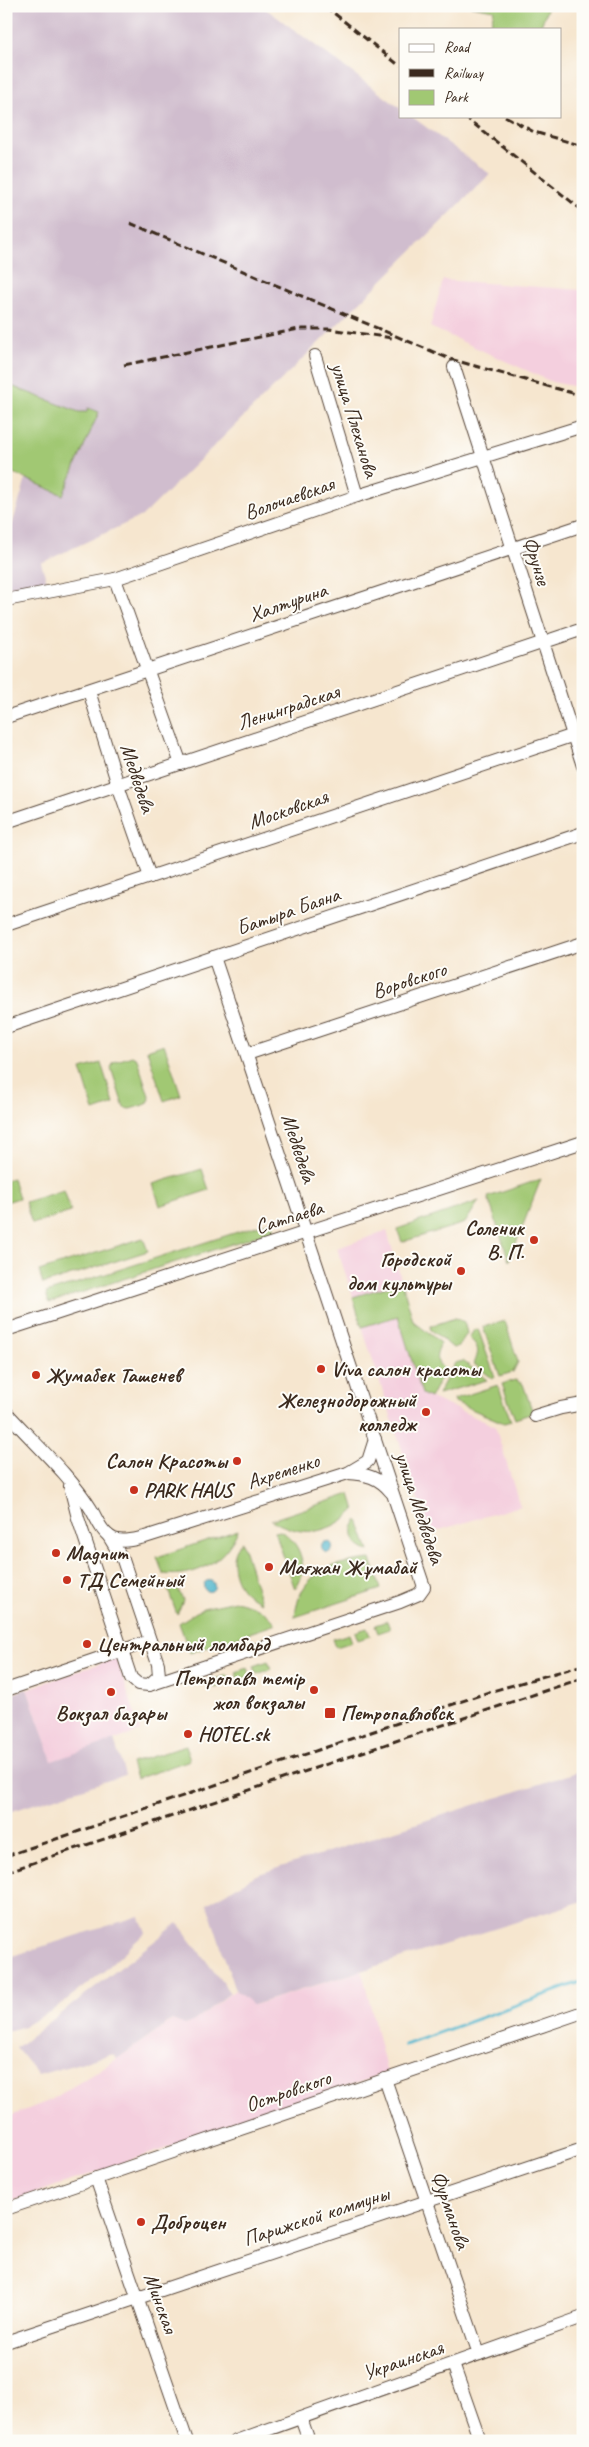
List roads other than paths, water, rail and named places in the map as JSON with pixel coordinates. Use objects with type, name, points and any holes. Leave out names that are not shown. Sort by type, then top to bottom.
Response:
[{"type":"street","name":"улица Плеханова","points":[[315,356],[357,496]]},
{"type":"street","name":"Фрунзе","points":[[454,367],[542,642],[577,733],[583,766]]},
{"type":"street","name":"Волочаевская","points":[[6,600],[115,579],[357,496],[583,426]]},
{"type":"street","name":"Халтурина","points":[[6,717],[89,691],[583,525]]},
{"type":"street","name":"Медведева","points":[[115,579],[181,764]]},
{"type":"street","name":"Ленинградская","points":[[6,822],[583,629]]},
{"type":"street","name":"Медведева","points":[[89,691],[118,785],[150,877]]},
{"type":"street","name":"Московская","points":[[6,925],[577,733]]},
{"type":"street","name":"Батыра Баяна","points":[[6,1027],[583,833]]},
{"type":"street","name":"Воровского","points":[[246,1054],[583,943]]},
{"type":"street","name":"Медведева","points":[[214,957],[375,1438]]},
{"type":"street","name":"Сатпаева","points":[[6,1330],[583,1142]]},
{"type":"street","points":[[535,1416],[583,1404]]},
{"type":"street","points":[[6,1412],[69,1481],[119,1552],[159,1671],[156,1681],[149,1685],[138,1684],[133,1680],[78,1518],[69,1481]]},
{"type":"street","name":"Ахременко","points":[[108,1534],[117,1540],[128,1541],[145,1537],[348,1473],[368,1460],[375,1438]]},
{"type":"street","name":"улица Медведева","points":[[149,1685],[400,1602],[423,1590],[424,1584],[375,1438]]},
{"type":"street","points":[[348,1473],[372,1476],[386,1485],[394,1496]]},
{"type":"street","points":[[126,1569],[132,1549],[145,1537]]},
{"type":"street","points":[[6,1690],[150,1641]]},
{"type":"street","name":"Островского","points":[[6,2209],[583,2012]]},
{"type":"street","name":"Фурманова","points":[[385,2079],[479,2354]]},
{"type":"street","name":"Парижской коммуны","points":[[6,2342],[583,2149]]},
{"type":"street","name":"Минская","points":[[96,2178],[187,2441]]},
{"type":"street","name":"Украинская","points":[[236,2441],[583,2317]]},
{"type":"street","points":[[453,2364],[480,2441]]},
{"type":"street","points":[[301,2418],[309,2441]]},
{"type":"water","points":[[327,1541],[333,1547],[327,1553],[321,1547]]},
{"type":"water","points":[[209,1580],[215,1586],[209,1592],[203,1586]]},
{"type":"waterway","points":[[405,2045],[583,1981]]},
{"type":"railway","points":[[325,6],[399,65]]},
{"type":"railway","points":[[467,118],[583,211]]},
{"type":"railway","points":[[509,118],[534,132],[583,146]]},
{"type":"railway","points":[[130,223],[450,359],[583,396]]},
{"type":"railway","points":[[124,365],[299,329],[329,329],[392,338]]},
{"type":"railway","points":[[6,1856],[489,1692],[583,1665]]},
{"type":"railway","points":[[6,1872],[583,1678]]},
{"type":"place","name":"Соленик В. П.","points":[[534,1240]]},
{"type":"place","name":"Городской дом культуры","points":[[461,1271]]},
{"type":"place","name":"Viva cалон красоты","points":[[321,1369]]},
{"type":"place","name":"Жумабек Ташенев","points":[[36,1375]]},
{"type":"place","name":"Железнодорожный колледж","points":[[426,1412]]},
{"type":"place","name":"Салон Красоты","points":[[237,1461]]},
{"type":"place","name":"PARK HAUS","points":[[134,1490]]},
{"type":"place","name":"Magnum","points":[[56,1553]]},
{"type":"place","name":"Мағжан Жұмабай","points":[[269,1567]]},
{"type":"place","name":"ТД Семейный","points":[[67,1580]]},
{"type":"place","name":"Центральный ломбард","points":[[87,1644]]},
{"type":"place","name":"Петропавл темір жол вокзалы","points":[[314,1690]]},
{"type":"place","name":"Вокзал базары","points":[[111,1692]]},
{"type":"place","name":"Петропавловск","points":[[330,1713]]},
{"type":"place","name":"HOTEL.sk","points":[[188,1734]]},
{"type":"place","name":"Доброцен","points":[[141,2222]]}]
